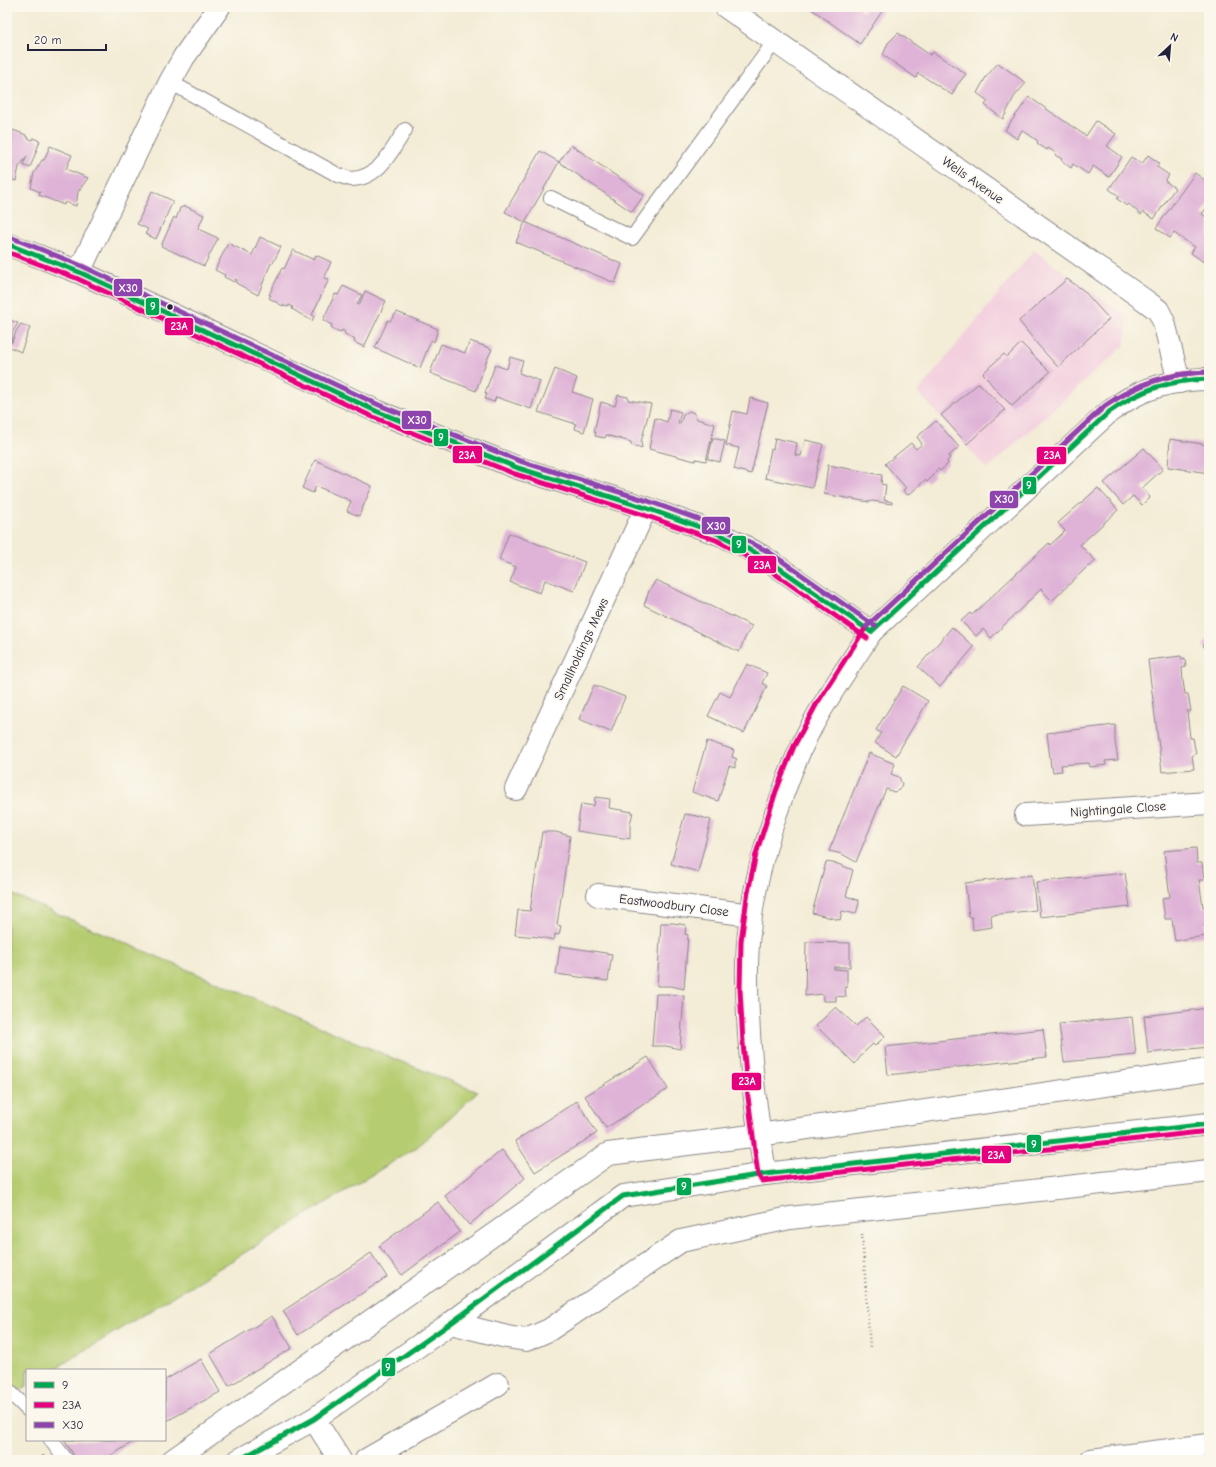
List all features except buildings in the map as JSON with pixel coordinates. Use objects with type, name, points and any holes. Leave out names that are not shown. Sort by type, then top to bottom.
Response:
[{"type":"street","points":[[79,272],[170,82],[184,58],[219,7]]},
{"type":"street","name":"Wells Avenue","points":[[726,7],[1158,310],[1164,322],[1179,382]]},
{"type":"street","points":[[7,244],[79,272],[376,411],[518,468],[646,508],[719,534],[742,544],[765,558],[871,632]]},
{"type":"street","points":[[765,1174],[759,1135],[751,1059],[748,1008],[747,963],[751,915],[765,846],[792,767],[811,728],[871,632],[1109,412],[1130,398],[1153,388],[1179,382],[1209,379]]},
{"type":"street","name":"Smallholdings Mews","points":[[516,789],[646,508]]},
{"type":"street","name":"Nightingale Close","points":[[1026,815],[1209,803]]},
{"type":"street","name":"Eastwoodbury Close","points":[[598,895],[751,915]]},
{"type":"street","points":[[173,1460],[608,1154],[759,1135],[1209,1070]]},
{"type":"street","points":[[239,1460],[314,1419],[451,1323],[623,1196],[765,1174],[1209,1124]]},
{"type":"street","points":[[451,1323],[507,1337],[526,1340],[549,1330],[681,1241],[790,1218],[1209,1171]]},
{"type":"street","points":[[366,1460],[498,1384]]},
{"type":"street","points":[[314,1419],[340,1460]]},
{"type":"street","points":[[1091,1460],[1209,1445]]},
{"type":"lane","points":[[551,198],[632,238],[775,41]]},
{"type":"lane","points":[[170,82],[336,174],[350,179],[362,178],[385,162],[405,130]]},
{"type":"lane","points":[[7,1389],[26,1408]]},
{"type":"lane","points":[[52,1441],[66,1460]]},
{"type":"path","points":[[861,1210],[870,1348]]},
{"type":"shaded area","points":[[1034,250],[1128,318],[1124,346],[987,469],[918,392]]},
{"type":"green space","points":[[7,892],[402,1062],[478,1092],[417,1147],[55,1369],[26,1369],[26,1387],[7,1398]]},
{"type":"transit line","name":"X30","points":[[10,237],[82,266],[379,405],[520,461],[648,501],[722,528],[769,552],[875,626]]},
{"type":"transit line","name":"9","points":[[7,244],[79,272],[376,411],[518,468],[646,508],[719,534],[765,558],[871,632]]},
{"type":"transit line","name":"23A","points":[[7,252],[76,278],[373,417],[515,474],[644,515],[716,540],[761,564],[867,638]]},
{"type":"transit line","name":"23A","points":[[1209,372],[1181,374],[1154,381],[1130,391],[1105,406],[866,627],[816,705],[794,746],[776,791],[756,854],[747,897],[741,941],[740,990],[748,1097],[758,1175],[762,1181],[1209,1131]]},
{"type":"transit line","name":"X30","points":[[866,627],[1105,406],[1130,391],[1154,381],[1181,374],[1209,372]]},
{"type":"transit line","name":"9","points":[[871,632],[1109,412],[1133,397],[1156,387],[1181,381],[1209,379]]},
{"type":"transit line","name":"9","points":[[239,1460],[314,1419],[451,1323],[623,1196],[765,1174],[1209,1124]]}]
